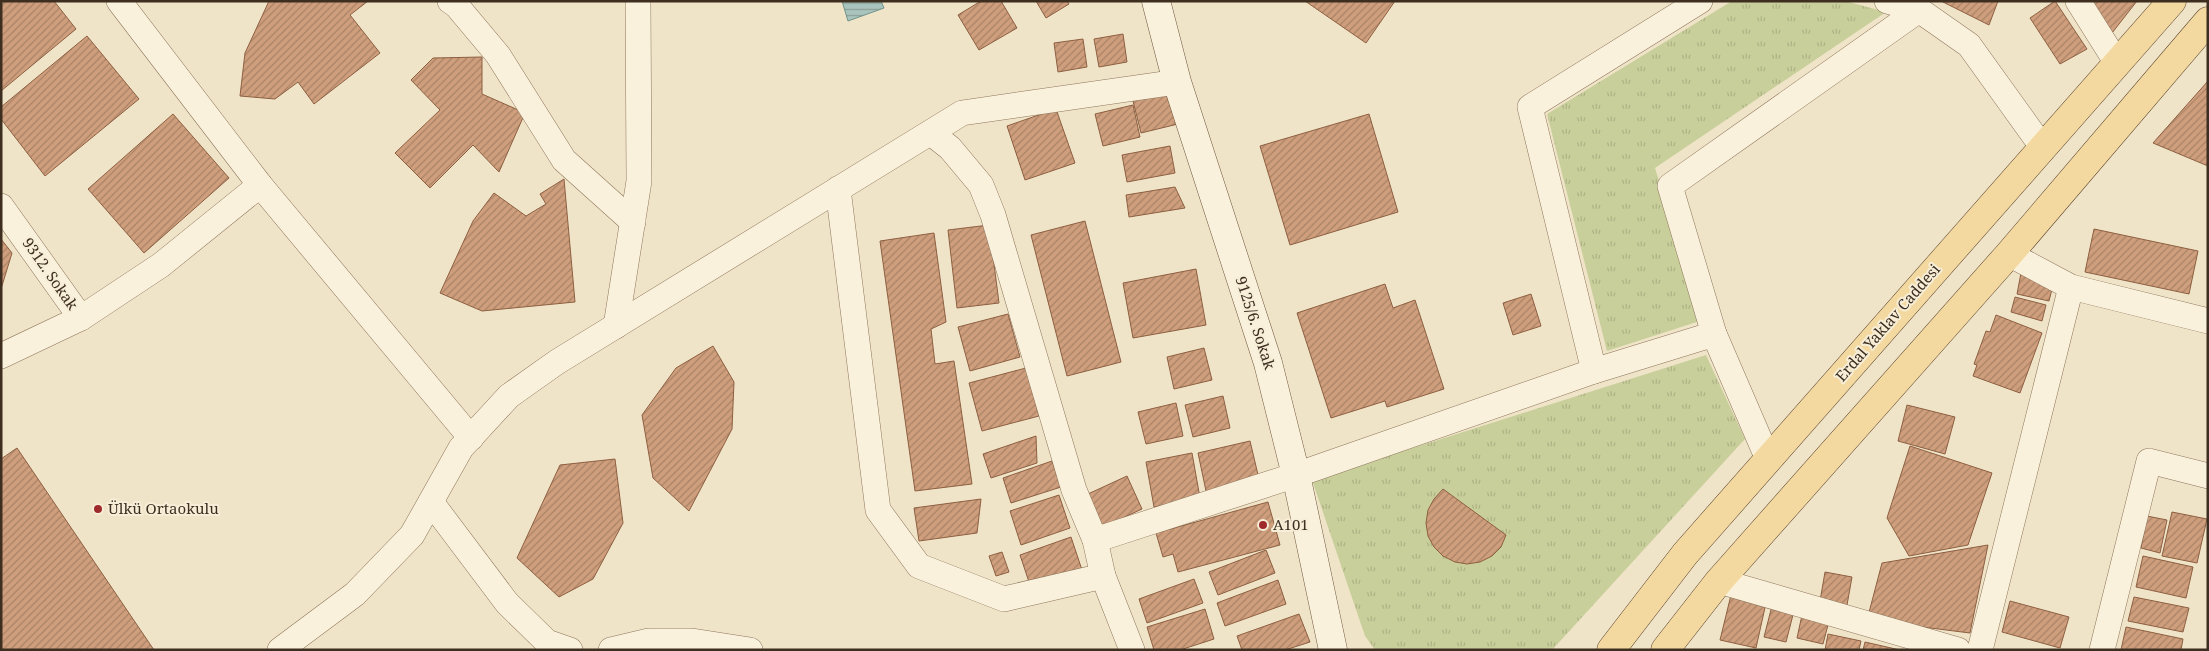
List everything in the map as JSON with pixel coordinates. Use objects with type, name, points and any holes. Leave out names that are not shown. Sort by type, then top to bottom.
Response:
[{"type":"main road","name":"9125/6. Sokak","points":[[1156,1],[1177,82],[1268,363],[1296,475],[1333,650]]},
{"type":"main road","name":"Erdal Yaklav Caddesi","points":[[1611,649],[1685,554],[2172,1]]},
{"type":"main road","points":[[1665,650],[1719,581],[2009,254],[2208,21]]},
{"type":"street","points":[[119,1],[260,185],[471,438]]},
{"type":"street","points":[[450,1],[456,5],[498,54],[564,160],[632,222]]},
{"type":"street","points":[[616,326],[639,181],[638,1]]},
{"type":"street","points":[[1594,371],[1530,107],[1700,1]]},
{"type":"street","points":[[1887,1],[1919,10],[1969,45],[2043,148]]},
{"type":"street","points":[[2078,1],[2117,63]]},
{"type":"street","points":[[1768,459],[1714,334],[1670,186],[1919,10]]},
{"type":"street","points":[[280,650],[355,594],[412,535],[461,448],[509,396],[557,362],[962,113],[1177,82]]},
{"type":"street","points":[[931,132],[950,148],[982,185],[993,215],[1074,490],[1095,540],[1103,576],[1132,650]]},
{"type":"street","points":[[1,356],[81,318],[161,265],[260,185]]},
{"type":"street","points":[[838,189],[878,510],[919,566],[1004,599],[1103,576]]},
{"type":"street","name":"9312. Sokak","points":[[1,206],[81,318]]},
{"type":"street","points":[[2009,254],[2071,287],[2208,321]]},
{"type":"street","points":[[1980,650],[2071,287]]},
{"type":"street","points":[[1095,540],[1296,475],[1594,371],[1714,334]]},
{"type":"street","points":[[2102,650],[2149,461],[2208,476]]},
{"type":"street","points":[[431,502],[507,604],[547,642],[570,650]]},
{"type":"street","points":[[1719,581],[1955,649]]},
{"type":"street","points":[[611,650],[649,641],[692,641],[747,649]]},
{"type":"green space","points":[[1732,1],[1845,1],[1886,12],[1655,168],[1703,320],[1607,351],[1547,114]]},
{"type":"green space","points":[[1706,355],[1745,439],[1552,650],[1375,650],[1365,636],[1312,480]]},
{"type":"water","points":[[842,1],[881,1],[884,8],[848,21]]},
{"type":"building","points":[[1,1],[54,1],[76,29],[1,91]]},
{"type":"building","points":[[269,1],[368,1],[350,15],[380,53],[314,104],[298,82],[275,99],[240,96],[245,53]]},
{"type":"building","points":[[981,1],[1001,1],[1017,28],[979,50],[958,15]]},
{"type":"building","points":[[1036,1],[1067,1],[1069,4],[1046,18]]},
{"type":"building","points":[[1305,1],[1395,1],[1366,43]]},
{"type":"building","points":[[1941,1],[1998,1],[1989,25]]},
{"type":"building","points":[[2055,1],[2087,49],[2060,64],[2030,18]]},
{"type":"building","points":[[2091,1],[2137,1],[2112,33]]},
{"type":"building","points":[[1123,34],[1127,62],[1099,67],[1094,39]]},
{"type":"building","points":[[87,36],[139,99],[45,176],[1,119],[1,107]]},
{"type":"building","points":[[1083,39],[1087,67],[1058,72],[1054,43]]},
{"type":"building","points":[[482,57],[482,94],[525,113],[499,172],[473,145],[430,188],[395,153],[440,110],[411,80],[433,58]]},
{"type":"building","points":[[2208,81],[2208,166],[2153,143]]},
{"type":"building","points":[[1171,92],[1178,124],[1141,133],[1133,101]]},
{"type":"building","points":[[1133,105],[1140,137],[1103,146],[1095,114]]},
{"type":"building","points":[[1056,109],[1075,163],[1025,180],[1007,126]]},
{"type":"building","points":[[173,114],[229,178],[144,253],[88,189]]},
{"type":"building","points":[[1369,114],[1398,212],[1290,245],[1260,146]]},
{"type":"building","points":[[1170,146],[1175,173],[1127,182],[1122,155]]},
{"type":"building","points":[[564,179],[575,302],[482,311],[440,293],[473,221],[494,193],[526,216],[546,204],[540,194]]},
{"type":"building","points":[[1175,187],[1185,208],[1129,217],[1126,195]]},
{"type":"building","points":[[1085,221],[1121,362],[1067,376],[1031,235]]},
{"type":"building","points":[[989,225],[999,303],[957,308],[948,230]]},
{"type":"building","points":[[2094,229],[2198,251],[2189,294],[2085,272]]},
{"type":"building","points":[[934,233],[946,322],[931,329],[935,364],[954,361],[972,484],[915,491],[880,241]]},
{"type":"building","points":[[1,239],[12,253],[1,289]]},
{"type":"building","points":[[1196,269],[1206,325],[1133,338],[1123,283]]},
{"type":"building","points":[[2021,273],[2054,281],[2049,301],[2017,294]]},
{"type":"building","points":[[1385,284],[1393,308],[1415,300],[1444,389],[1387,407],[1385,401],[1331,418],[1297,313]]},
{"type":"building","points":[[1531,294],[1541,326],[1513,335],[1503,303]]},
{"type":"building","points":[[2015,297],[2046,305],[2042,321],[2011,312]]},
{"type":"building","points":[[1008,314],[1020,357],[970,371],[958,327]]},
{"type":"building","points":[[1996,315],[2042,333],[2020,393],[1973,376],[1977,365],[1974,364],[1986,331],[1990,332]]},
{"type":"building","points":[[713,346],[734,382],[732,429],[689,511],[653,478],[642,415],[676,368]]},
{"type":"building","points":[[1204,348],[1212,380],[1174,389],[1167,357]]},
{"type":"building","points":[[1026,368],[1039,416],[982,431],[969,383]]},
{"type":"building","points":[[1223,396],[1230,428],[1193,437],[1185,405]]},
{"type":"building","points":[[1176,403],[1183,436],[1146,444],[1138,412]]},
{"type":"building","points":[[1907,405],[1955,417],[1945,454],[1898,441]]},
{"type":"building","points":[[1036,436],[1037,463],[991,478],[983,454]]},
{"type":"building","points":[[1250,441],[1259,479],[1206,491],[1198,453]]},
{"type":"building","points":[[1910,446],[1992,473],[1968,545],[1909,556],[1887,518]]},
{"type":"building","name":"Ülkü Ortaokulu","points":[[17,448],[154,650],[1,650],[1,459]]},
{"type":"building","points":[[1192,453],[1200,498],[1154,507],[1146,462]]},
{"type":"building","points":[[615,459],[623,523],[593,579],[559,597],[517,558],[560,465]]},
{"type":"building","points":[[1052,461],[1061,487],[1011,503],[1003,478]]},
{"type":"building","points":[[1127,476],[1142,509],[1103,527],[1088,494]]},
{"type":"building","points":[[1443,489],[1506,535],[1501,547],[1492,556],[1480,562],[1467,564],[1455,562],[1443,556],[1434,547],[1428,536],[1426,523],[1428,510],[1434,499]]},
{"type":"building","points":[[1059,495],[1070,528],[1021,545],[1010,511]]},
{"type":"building","points":[[981,499],[977,533],[919,541],[914,508]]},
{"type":"building","points":[[1268,502],[1280,545],[1178,572],[1173,554],[1163,557],[1156,533]]},
{"type":"building","points":[[2172,512],[2207,519],[2197,563],[2162,556]]},
{"type":"building","points":[[2147,516],[2167,520],[2160,553],[2141,548]]},
{"type":"building","points":[[1071,537],[1082,570],[1031,588],[1020,555]]},
{"type":"building","points":[[1988,545],[1970,633],[1867,620],[1882,563]]},
{"type":"building","points":[[1266,550],[1275,573],[1218,595],[1209,572]]},
{"type":"building","points":[[1002,552],[1009,572],[996,576],[989,556]]},
{"type":"building","points":[[2143,556],[2193,567],[2186,598],[2136,587]]},
{"type":"building","points":[[1825,572],[1852,577],[1847,605],[1820,601]]},
{"type":"building","points":[[1194,579],[1203,603],[1147,623],[1139,599]]},
{"type":"building","points":[[1278,580],[1286,604],[1225,626],[1217,603]]},
{"type":"building","points":[[1731,595],[1766,603],[1756,648],[1720,640]]},
{"type":"building","points":[[2134,597],[2189,608],[2183,632],[2128,621]]},
{"type":"building","points":[[2010,601],[2069,617],[2060,648],[2002,632]]},
{"type":"building","points":[[1773,602],[1795,607],[1786,642],[1764,637]]},
{"type":"building","points":[[1205,609],[1214,639],[1180,650],[1154,650],[1147,627]]},
{"type":"building","points":[[1299,614],[1310,642],[1285,650],[1242,650],[1237,636]]},
{"type":"building","points":[[1802,615],[1829,621],[1823,644],[1797,638]]},
{"type":"building","points":[[2126,627],[2183,639],[2181,650],[2121,650]]},
{"type":"building","points":[[1828,634],[1861,641],[1859,650],[1825,650]]},
{"type":"building","points":[[1865,642],[1900,650],[1863,650]]},
{"type":"place","name":"Ülkü Ortaokulu","points":[[98,509]]},
{"type":"place","name":"A101","points":[[1263,525]]}]
